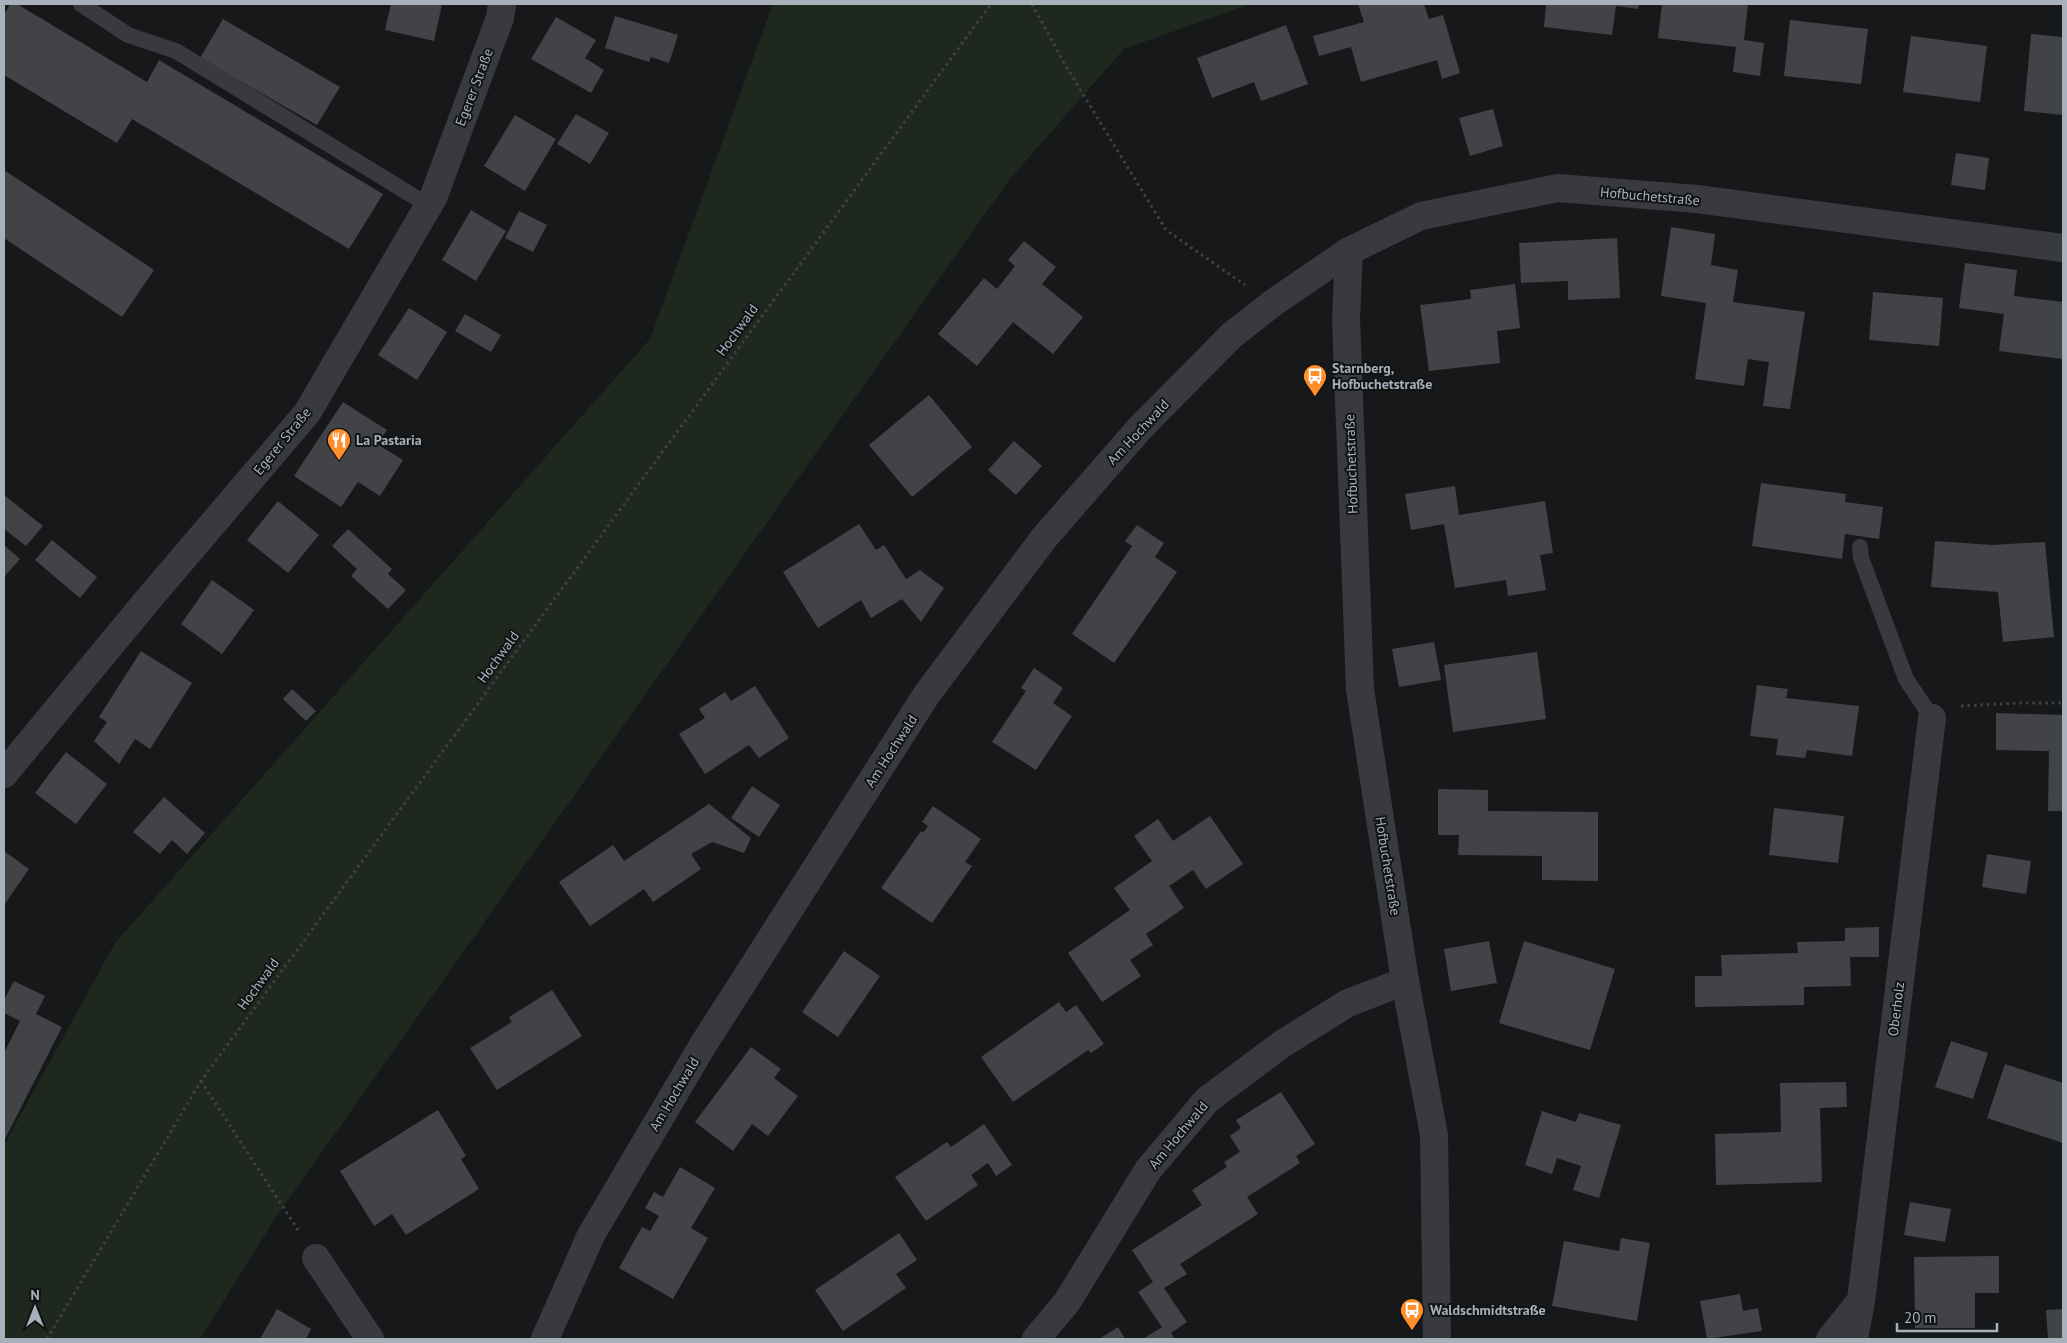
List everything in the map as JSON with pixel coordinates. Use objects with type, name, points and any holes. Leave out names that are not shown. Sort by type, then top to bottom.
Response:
[{"type":"street","name":"Egerer Straße","points":[[4,774],[146,602],[307,413],[432,198],[500,18],[502,4]]},
{"type":"street","name":"Hofbuchetstraße","points":[[1437,1339],[1434,1135],[1405,980],[1360,689],[1346,319],[1349,251],[1421,216],[1558,188],[1697,199],[2063,248]]},
{"type":"street","name":"Am Hochwald","points":[[545,1339],[590,1234],[703,1045],[927,694],[1044,538],[1140,428],[1232,335],[1272,303],[1349,251]]},
{"type":"street","name":"Oberholz","points":[[1854,1339],[1861,1301],[1932,718]]},
{"type":"street","name":"Am Hochwald","points":[[1036,1339],[1067,1302],[1148,1170],[1207,1100],[1282,1044],[1348,1004],[1405,980]]},
{"type":"street","points":[[316,1258],[370,1339]]},
{"type":"street","points":[[1830,1339],[1861,1301]]},
{"type":"lane","points":[[81,4],[128,35],[176,52],[428,205]]},
{"type":"lane","points":[[1860,547],[1861,558],[1906,678],[1932,718]]},
{"type":"path","name":"Hochwald","points":[[47,1339],[201,1081],[991,4]]},
{"type":"path","points":[[1032,4],[1064,63],[1166,230],[1272,303]]},
{"type":"path","points":[[1932,718],[1965,705],[2063,702]]},
{"type":"path","points":[[201,1081],[316,1258]]},
{"type":"shaded area","points":[[773,4],[1250,4],[1124,49],[1009,180],[276,1217],[200,1339],[4,1339],[4,1145],[115,943],[650,339]]},
{"type":"building","points":[[10,4],[17,4],[147,82],[159,60],[383,194],[349,249],[132,119],[117,143],[4,75],[4,15]]},
{"type":"building","points":[[391,4],[442,4],[434,41],[385,30]]},
{"type":"building","points":[[1358,4],[1424,4],[1429,19],[1443,15],[1460,73],[1442,79],[1437,60],[1361,82],[1351,47],[1319,56],[1313,36],[1364,22]]},
{"type":"building","points":[[1546,4],[1639,4],[1638,9],[1616,6],[1612,35],[1544,27]]},
{"type":"building","points":[[1662,4],[1748,4],[1744,40],[1764,43],[1760,76],[1733,72],[1736,47],[1658,38]]},
{"type":"building","points":[[615,16],[678,35],[669,63],[651,57],[649,62],[605,48]]},
{"type":"building","points":[[556,17],[596,40],[585,58],[604,70],[591,93],[531,59]]},
{"type":"building","points":[[223,19],[340,87],[317,125],[200,58]]},
{"type":"building","points":[[1790,20],[1868,29],[1861,84],[1784,76]]},
{"type":"building","points":[[1286,25],[1308,84],[1261,101],[1254,82],[1212,98],[1197,58]]},
{"type":"building","points":[[2031,34],[2063,37],[2063,115],[2024,111]]},
{"type":"building","points":[[1911,36],[1987,46],[1980,102],[1903,92]]},
{"type":"building","points":[[1493,109],[1503,146],[1470,156],[1459,118]]},
{"type":"building","points":[[576,114],[609,133],[590,164],[557,144]]},
{"type":"building","points":[[515,115],[556,139],[525,191],[484,166]]},
{"type":"building","points":[[1956,153],[1989,158],[1985,190],[1951,185]]},
{"type":"building","points":[[4,170],[154,270],[122,317],[4,238]]},
{"type":"building","points":[[471,210],[506,231],[476,281],[442,260]]},
{"type":"building","points":[[519,211],[547,225],[533,252],[505,238]]},
{"type":"building","points":[[1671,227],[1715,234],[1711,265],[1738,270],[1733,302],[1805,312],[1790,409],[1763,406],[1769,362],[1748,359],[1744,386],[1695,379],[1706,303],[1661,296]]},
{"type":"building","points":[[1617,238],[1620,298],[1568,300],[1568,281],[1521,283],[1519,243]]},
{"type":"building","points":[[1024,241],[1056,267],[1042,284],[1083,317],[1053,354],[1013,322],[977,366],[938,334],[984,278],[997,289],[1015,266],[1008,260]]},
{"type":"building","points":[[1965,263],[2017,270],[2014,296],[2063,302],[2063,359],[1999,351],[2004,314],[1959,308]]},
{"type":"building","points":[[1515,284],[1520,328],[1497,331],[1500,363],[1429,371],[1420,305],[1471,299],[1470,290]]},
{"type":"building","points":[[1873,292],[1943,298],[1939,346],[1869,340]]},
{"type":"building","points":[[409,308],[447,332],[417,380],[378,355]]},
{"type":"building","points":[[465,314],[501,335],[491,352],[455,331]]},
{"type":"building","points":[[929,395],[972,447],[912,497],[869,445]]},
{"type":"building","points":[[343,402],[387,430],[377,444],[403,460],[380,496],[358,482],[341,507],[294,476]]},
{"type":"building","points":[[1014,441],[1042,466],[1016,495],[988,470]]},
{"type":"building","points":[[1761,483],[1846,494],[1845,502],[1883,507],[1879,539],[1845,534],[1842,559],[1752,546]]},
{"type":"building","points":[[1455,486],[1459,515],[1545,501],[1553,553],[1540,555],[1546,590],[1508,596],[1506,580],[1455,588],[1444,524],[1411,530],[1405,494]]},
{"type":"building","points":[[4,495],[43,526],[26,546],[4,529]]},
{"type":"building","points":[[278,501],[319,535],[288,573],[247,540]]},
{"type":"building","points":[[859,524],[876,550],[884,545],[906,579],[920,570],[944,588],[921,622],[902,599],[871,618],[861,600],[818,628],[783,572]]},
{"type":"building","points":[[1137,525],[1164,543],[1155,557],[1177,572],[1114,663],[1072,634],[1132,546],[1125,541]]},
{"type":"building","points":[[348,529],[392,569],[388,574],[406,590],[388,609],[351,576],[357,569],[332,546]]},
{"type":"building","points":[[52,540],[97,577],[80,598],[35,560]]},
{"type":"building","points":[[1935,541],[1992,545],[2045,542],[2054,637],[2003,642],[1998,592],[1931,587]]},
{"type":"building","points":[[4,545],[20,559],[4,577]]},
{"type":"building","points":[[212,580],[254,610],[222,654],[181,624]]},
{"type":"building","points":[[1434,642],[1441,680],[1399,687],[1392,649]]},
{"type":"building","points":[[141,651],[192,683],[150,749],[135,739],[119,764],[94,741],[107,722],[99,717]]},
{"type":"building","points":[[1537,652],[1546,719],[1453,732],[1444,665]]},
{"type":"building","points":[[1034,668],[1063,688],[1053,703],[1072,716],[1036,770],[992,742],[1026,691],[1021,688]]},
{"type":"building","points":[[1757,685],[1788,689],[1786,698],[1859,706],[1852,756],[1807,750],[1805,758],[1776,755],[1778,739],[1750,736]]},
{"type":"building","points":[[755,686],[789,738],[759,758],[749,745],[705,774],[679,734],[705,718],[699,709],[725,692],[731,701]]},
{"type":"building","points":[[292,689],[316,711],[306,721],[283,699]]},
{"type":"building","points":[[1996,713],[2063,715],[2063,811],[2048,811],[2049,751],[1996,750]]},
{"type":"building","points":[[66,752],[107,784],[76,824],[35,793]]},
{"type":"building","points":[[752,786],[780,805],[759,837],[731,818]]},
{"type":"building","points":[[1438,789],[1488,790],[1488,811],[1598,812],[1598,881],[1542,880],[1542,856],[1458,855],[1459,835],[1438,835]]},
{"type":"building","points":[[164,797],[205,833],[187,854],[172,840],[160,854],[133,832]]},
{"type":"building","points":[[709,804],[751,838],[744,853],[712,842],[691,854],[701,869],[653,902],[644,889],[590,926],[559,882],[613,845],[624,861]]},
{"type":"building","points":[[933,806],[981,839],[965,862],[972,866],[932,923],[881,888],[921,831],[923,833],[928,826],[922,822]]},
{"type":"building","points":[[1774,808],[1844,816],[1838,863],[1769,855]]},
{"type":"building","points":[[1210,816],[1243,864],[1206,889],[1193,870],[1169,886],[1184,908],[1146,934],[1153,945],[1130,960],[1141,976],[1102,1002],[1068,953],[1130,910],[1114,888],[1152,861],[1134,836],[1158,819],[1173,841]]},
{"type":"building","points":[[4,851],[29,869],[4,905]]},
{"type":"building","points":[[1987,854],[2031,861],[2026,894],[1982,887]]},
{"type":"building","points":[[1879,927],[1879,957],[1850,957],[1851,986],[1804,987],[1804,1005],[1695,1007],[1695,976],[1722,976],[1721,955],[1798,953],[1797,942],[1845,941],[1845,928]]},
{"type":"building","points":[[1489,941],[1497,983],[1451,991],[1444,949]]},
{"type":"building","points":[[1524,941],[1615,969],[1590,1050],[1499,1023]]},
{"type":"building","points":[[844,951],[880,976],[838,1037],[802,1012]]},
{"type":"building","points":[[14,981],[45,996],[36,1014],[62,1027],[4,1141],[4,1053],[20,1021],[4,1013],[4,1000]]},
{"type":"building","points":[[552,990],[582,1036],[497,1090],[470,1048],[512,1022],[509,1017]]},
{"type":"building","points":[[1059,1002],[1066,1012],[1076,1005],[1104,1044],[1091,1053],[1088,1050],[1013,1102],[981,1057]]},
{"type":"building","points":[[1951,1041],[1988,1053],[1973,1099],[1935,1087]]},
{"type":"building","points":[[751,1047],[781,1069],[774,1078],[798,1096],[768,1136],[752,1124],[733,1151],[695,1122]]},
{"type":"building","points":[[2005,1064],[2063,1083],[2063,1143],[1987,1118]]},
{"type":"building","points":[[1846,1082],[1847,1107],[1820,1108],[1822,1182],[1716,1185],[1715,1134],[1781,1132],[1780,1083]]},
{"type":"building","points":[[1281,1092],[1315,1144],[1296,1156],[1300,1163],[1247,1197],[1258,1214],[1180,1264],[1187,1274],[1164,1288],[1187,1322],[1171,1333],[1175,1339],[1143,1339],[1162,1327],[1138,1292],[1153,1282],[1132,1250],[1202,1205],[1192,1190],[1227,1167],[1224,1162],[1240,1152],[1230,1136],[1241,1128],[1236,1120]]},
{"type":"building","points":[[438,1110],[466,1156],[461,1159],[479,1189],[406,1235],[392,1214],[374,1226],[340,1171]]},
{"type":"building","points":[[1542,1111],[1576,1122],[1579,1113],[1621,1125],[1599,1198],[1573,1190],[1581,1166],[1557,1158],[1552,1174],[1525,1165]]},
{"type":"building","points":[[984,1124],[1012,1165],[996,1176],[988,1163],[971,1175],[978,1185],[926,1221],[895,1177],[947,1142],[951,1147]]},
{"type":"building","points":[[680,1167],[715,1188],[691,1228],[708,1238],[673,1299],[619,1268],[642,1227],[650,1231],[659,1216],[645,1208],[654,1192],[663,1197]]},
{"type":"building","points":[[1910,1202],[1951,1209],[1945,1242],[1904,1235]]},
{"type":"building","points":[[899,1233],[917,1260],[896,1274],[906,1288],[843,1331],[815,1290]]},
{"type":"building","points":[[1621,1238],[1650,1243],[1637,1321],[1552,1306],[1564,1241],[1619,1251]]},
{"type":"building","points":[[1999,1256],[1999,1293],[1975,1293],[1975,1328],[1915,1328],[1914,1257]]},
{"type":"building","points":[[1740,1294],[1743,1311],[1758,1308],[1762,1331],[1707,1339],[1700,1301]]},
{"type":"building","points":[[277,1309],[311,1329],[306,1339],[260,1339]]},
{"type":"building","points":[[2063,1309],[2063,1339],[2048,1339],[2046,1310]]},
{"type":"building","points":[[1118,1327],[1125,1339],[1099,1339]]},
{"type":"place","name":"Starnberg, Hofbuchetstraße","points":[[1315,397]]},
{"type":"place","name":"La Pastaria","points":[[339,461]]},
{"type":"place","name":"Waldschmidtstraße","points":[[1412,1331]]}]
